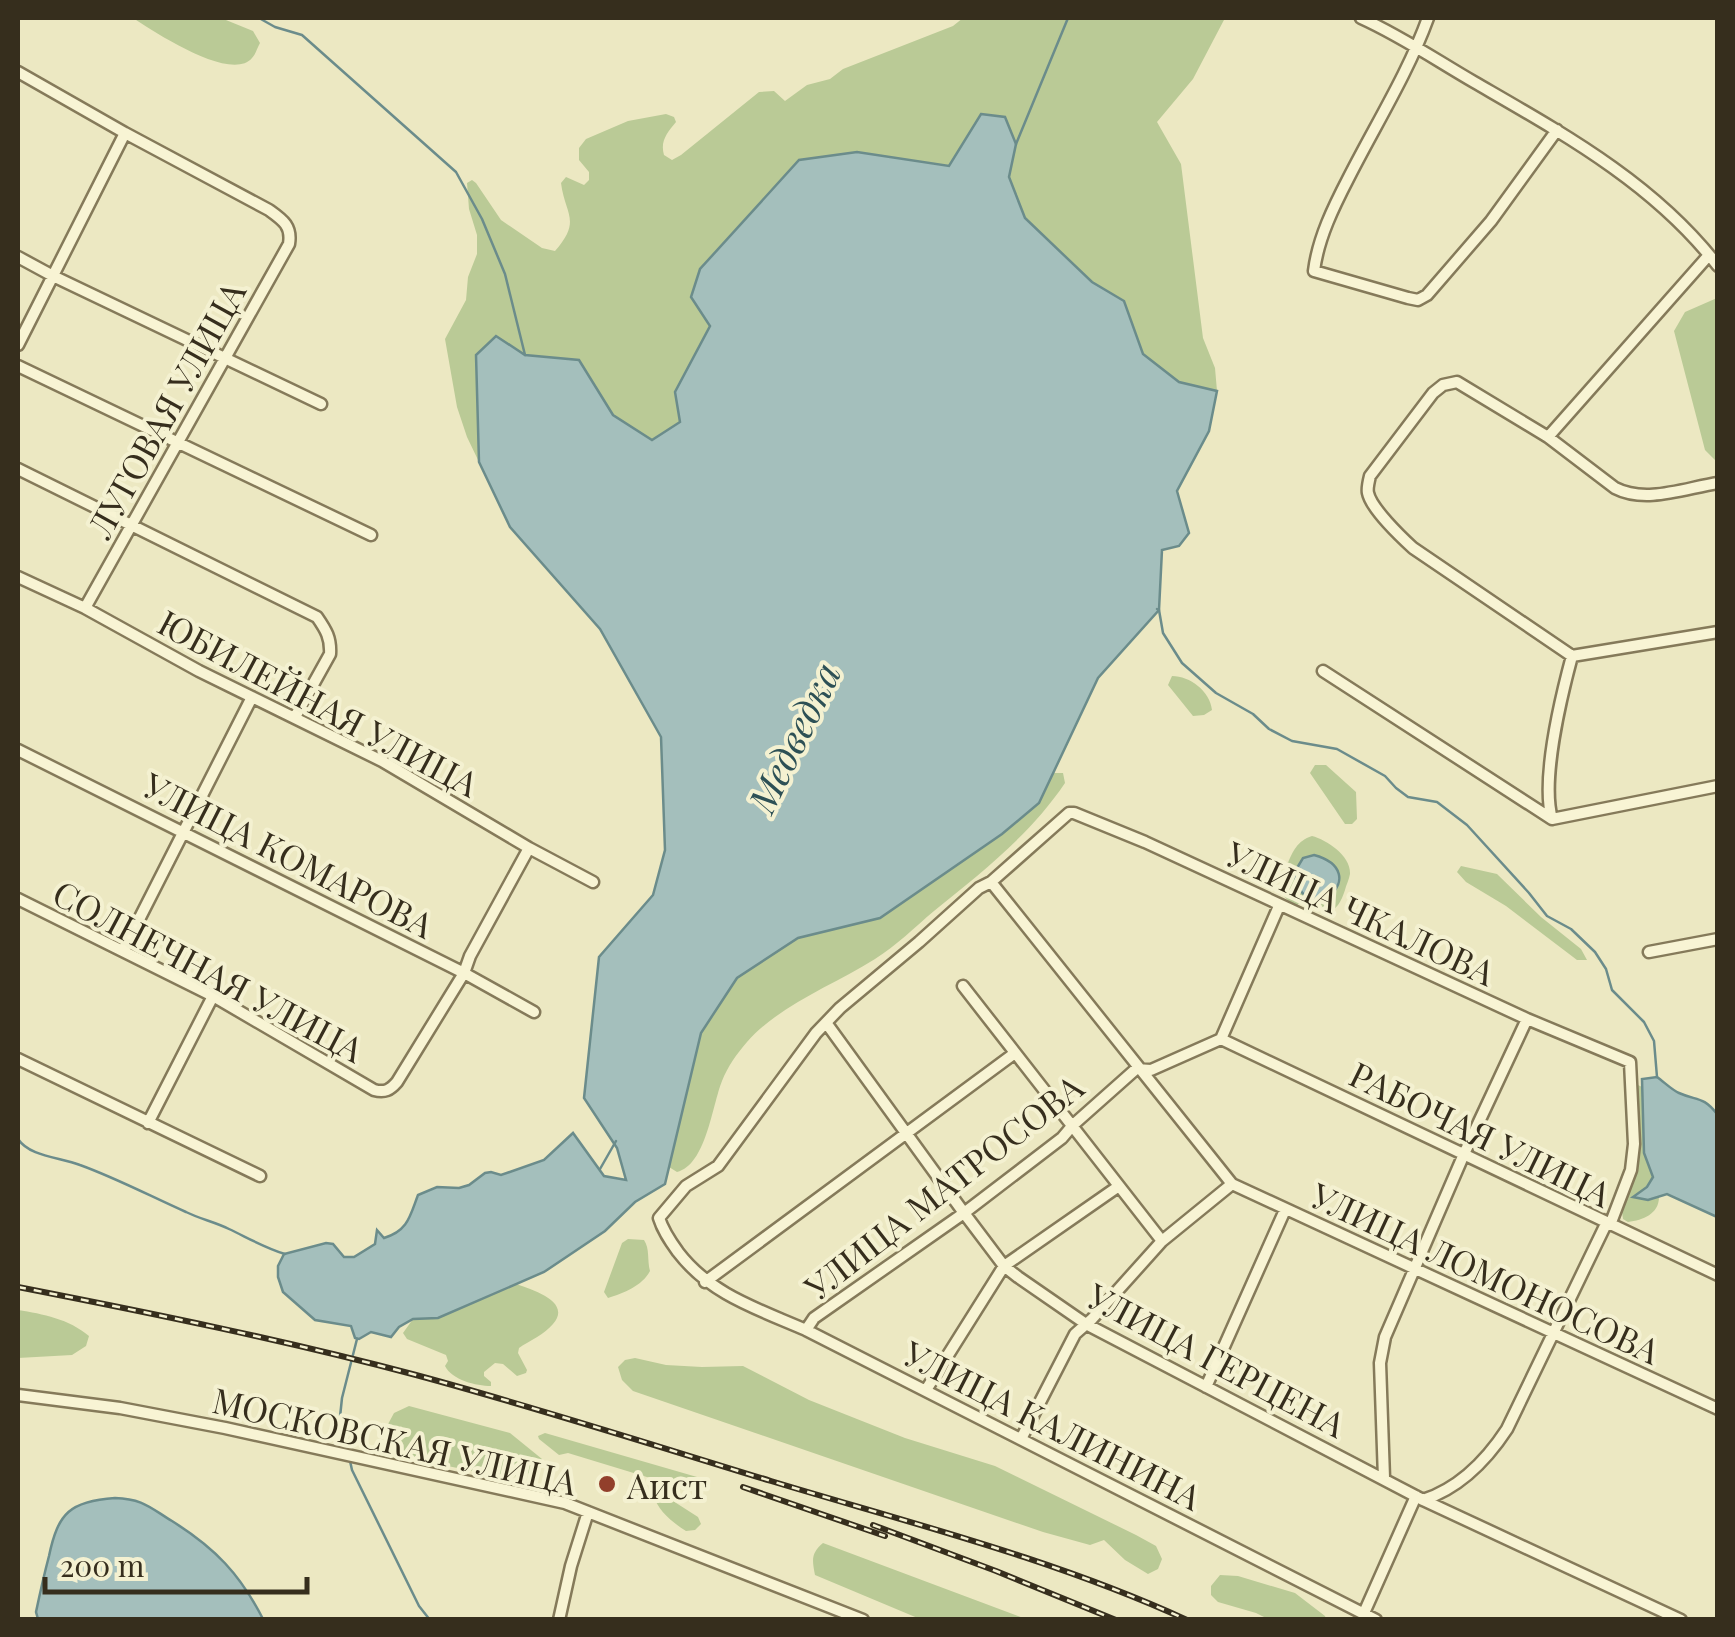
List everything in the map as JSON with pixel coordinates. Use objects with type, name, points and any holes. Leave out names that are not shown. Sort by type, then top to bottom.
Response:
[{"type":"street","points":[[1361,18],[1418,46],[1591,151],[1688,230],[1718,266]]},
{"type":"street","points":[[1428,18],[1418,46],[1335,204],[1314,270],[1408,298],[1418,300],[1427,295],[1492,221],[1557,130]]},
{"type":"street","points":[[18,72],[125,133],[18,346]]},
{"type":"street","name":"ЛУГОВАЯ УЛИЦА","points":[[85,608],[290,236],[284,220],[270,210],[125,133]]},
{"type":"street","points":[[1548,437],[1709,254]]},
{"type":"street","points":[[18,257],[321,404]]},
{"type":"street","points":[[18,366],[371,535]]},
{"type":"street","points":[[1718,483],[1643,496],[1628,494],[1548,437],[1458,382],[1444,384],[1433,392],[1370,476],[1368,495],[1413,548],[1572,656],[1718,632]]},
{"type":"street","points":[[18,469],[317,617],[327,632],[330,654],[295,717]]},
{"type":"street","name":"ЮБИЛЕЙНАЯ УЛИЦА","points":[[18,577],[85,608],[199,672],[382,761],[592,882]]},
{"type":"street","points":[[1552,819],[1547,801],[1549,775],[1572,656]]},
{"type":"street","points":[[1322,671],[1552,819],[1718,786]]},
{"type":"street","points":[[122,951],[252,697]]},
{"type":"street","name":"УЛИЦА КОМАРОВА","points":[[18,750],[464,973],[534,1012]]},
{"type":"street","name":"УЛИЦА ЧКАЛОВА","points":[[992,882],[1068,813],[1074,813],[1526,1020],[1630,1062],[1634,1144],[1631,1170],[1608,1224]]},
{"type":"street","points":[[464,973],[529,848]]},
{"type":"street","points":[[1015,1053],[705,1282],[670,1242],[659,1218],[686,1186],[718,1166],[816,1033],[840,1008],[979,888],[992,882],[1232,1184],[1162,1240],[1075,1334],[1021,1439]]},
{"type":"street","name":"СОЛНЕЧНАЯ УЛИЦА","points":[[18,900],[213,996],[381,1092],[398,1082],[464,973]]},
{"type":"street","points":[[1221,1039],[1280,906]]},
{"type":"street","points":[[1649,952],[1718,939]]},
{"type":"street","points":[[963,986],[1162,1240]]},
{"type":"street","points":[[148,1123],[213,996]]},
{"type":"street","points":[[1384,1478],[1382,1348],[1413,1268],[1526,1020]]},
{"type":"street","name":"УЛИЦА ГЕРЦЕНА","points":[[827,1024],[1004,1266],[1086,1324],[1420,1498],[1682,1620]]},
{"type":"street","name":"УЛИЦА МАТРОСОВА","points":[[806,1330],[814,1318],[964,1214],[1062,1138],[1136,1069],[1150,1070],[1221,1039]]},
{"type":"street","name":"РАБОЧАЯ УЛИЦА","points":[[1221,1039],[1718,1275]]},
{"type":"street","points":[[18,1059],[260,1176]]},
{"type":"street","name":"УЛИЦА ЛОМОНОСОВА","points":[[1232,1184],[1718,1409]]},
{"type":"street","points":[[926,1390],[1004,1266],[1119,1186]]},
{"type":"street","points":[[1206,1386],[1285,1210]]},
{"type":"street","points":[[1364,1613],[1420,1498],[1439,1495],[1462,1480],[1507,1429],[1608,1224]]},
{"type":"street","name":"УЛИЦА КАЛИНИНА","points":[[705,1282],[1376,1620]]},
{"type":"street","name":"МОСКОВСКАЯ УЛИЦА","points":[[18,1395],[120,1408],[565,1503],[863,1620]]},
{"type":"street","points":[[559,1620],[588,1512]]},
{"type":"green space","points":[[133,18],[221,18],[253,31],[260,43],[252,58],[242,64],[227,64],[192,52]]},
{"type":"green space","points":[[963,18],[1225,18],[1193,79],[1157,122],[1181,164],[1203,338],[1215,368],[1217,391],[1179,382],[1142,354],[1124,301],[1092,282],[1025,218],[1009,177],[1016,144],[1005,118],[949,166],[857,152],[691,297],[710,325],[680,422],[652,440],[613,415],[579,360],[476,355],[479,462],[457,407],[445,339],[466,300],[468,277],[477,254],[467,183],[476,183],[501,220],[542,248],[555,251],[570,224],[561,183],[566,177],[584,185],[589,180],[589,172],[579,160],[579,148],[586,139],[628,121],[666,114],[676,122],[663,145],[664,155],[672,160],[759,92],[774,91],[785,101],[807,85],[830,79],[843,69],[953,26]]},
{"type":"green space","points":[[1718,298],[1717,462],[1705,450],[1674,331],[1685,312]]},
{"type":"green space","points":[[1172,676],[1198,686],[1212,710],[1193,716],[1168,685]]},
{"type":"green space","points":[[1315,765],[1326,765],[1356,792],[1357,819],[1352,824],[1345,824],[1310,773]]},
{"type":"green space","points":[[1053,773],[1063,773],[1065,783],[1037,819],[987,867],[883,954],[791,1006],[747,1042],[724,1076],[695,1158],[677,1172],[669,1167],[701,1033],[737,978],[798,938],[880,918],[1002,834],[1039,803]]},
{"type":"green space","points":[[1312,836],[1337,850],[1349,867],[1350,876],[1340,902],[1325,914],[1318,906],[1320,900],[1332,896],[1294,873],[1305,898],[1296,906],[1281,889],[1294,851]]},
{"type":"green space","points":[[1461,866],[1497,874],[1581,949],[1587,960],[1577,960],[1506,906],[1466,882],[1457,872]]},
{"type":"green space","points":[[1638,1085],[1642,1087],[1644,1153],[1653,1176],[1647,1187],[1648,1200],[1659,1197],[1649,1215],[1628,1222],[1622,1212],[1638,1158]]},
{"type":"green space","points":[[628,1239],[644,1240],[650,1271],[637,1285],[608,1298],[604,1292],[622,1243]]},
{"type":"green space","points":[[516,1284],[547,1297],[558,1309],[550,1328],[519,1348],[526,1373],[517,1376],[503,1364],[495,1363],[484,1372],[491,1386],[465,1381],[448,1371],[446,1355],[407,1339],[403,1333],[413,1319],[439,1318]]},
{"type":"green space","points":[[18,1310],[73,1325],[89,1336],[86,1346],[72,1355],[18,1358]]},
{"type":"green space","points":[[635,1358],[666,1365],[743,1366],[809,1400],[905,1438],[995,1466],[1156,1546],[1162,1559],[1158,1569],[1148,1574],[1104,1540],[1090,1545],[1043,1532],[633,1391],[622,1380],[618,1367]]},
{"type":"green space","points":[[409,1406],[510,1433],[542,1459],[543,1465],[529,1473],[502,1477],[408,1458],[388,1434],[387,1426],[394,1413]]},
{"type":"green space","points":[[545,1433],[697,1477],[700,1482],[695,1487],[673,1485],[568,1453],[559,1455],[539,1439]]},
{"type":"green space","points":[[655,1492],[698,1517],[701,1524],[695,1530],[681,1528],[662,1511]]},
{"type":"green space","points":[[823,1543],[1026,1619],[920,1619],[815,1575],[813,1557]]},
{"type":"green space","points":[[1220,1575],[1238,1576],[1295,1593],[1326,1619],[1268,1619],[1218,1602],[1211,1595],[1211,1586]]},
{"type":"water","points":[[981,114],[1005,117],[1016,144],[1009,177],[1025,218],[1092,282],[1124,301],[1143,354],[1179,382],[1217,391],[1209,431],[1177,491],[1189,533],[1179,546],[1162,550],[1159,610],[1098,678],[1039,803],[1002,834],[880,918],[798,938],[737,978],[701,1033],[665,1184],[635,1202],[605,1231],[544,1272],[438,1318],[413,1319],[391,1337],[371,1332],[359,1339],[351,1326],[315,1320],[283,1292],[278,1266],[284,1254],[326,1243],[333,1244],[344,1257],[354,1257],[375,1244],[377,1230],[384,1238],[403,1227],[418,1195],[437,1187],[459,1188],[485,1173],[501,1175],[544,1160],[573,1133],[604,1176],[626,1180],[617,1148],[584,1098],[599,957],[653,895],[665,850],[661,737],[600,629],[510,527],[479,462],[476,355],[496,336],[525,355],[579,360],[613,415],[652,440],[680,422],[675,392],[710,326],[691,297],[700,269],[799,160],[857,152],[949,166]]},
{"type":"water","points":[[1314,855],[1331,863],[1339,874],[1332,894],[1322,899],[1311,899],[1301,891],[1294,873],[1303,858]]},
{"type":"water","points":[[1657,1077],[1676,1092],[1704,1102],[1717,1114],[1717,1217],[1667,1194],[1648,1200],[1633,1197],[1653,1177],[1644,1153],[1642,1079]]},
{"type":"water","points":[[115,1498],[145,1505],[201,1541],[235,1575],[263,1619],[38,1619],[45,1570],[62,1520],[77,1506]]},
{"type":"waterway","points":[[259,18],[302,35],[456,172],[482,219],[505,274],[525,355]]},
{"type":"waterway","name":"Медведка","points":[[1016,144],[1068,18]]},
{"type":"waterway","points":[[1157,609],[1163,633],[1182,663],[1216,693],[1253,714],[1269,729],[1292,741],[1337,749],[1385,776],[1408,797],[1437,802],[1467,825],[1547,916],[1571,929],[1595,952],[1606,969],[1612,990],[1644,1022],[1654,1041],[1657,1077]]},
{"type":"waterway","points":[[18,1139],[38,1153],[93,1170],[285,1254]]},
{"type":"waterway","name":"Медведка","points":[[600,1169],[616,1141]]},
{"type":"waterway","name":"Медведка","points":[[348,1453],[340,1417],[357,1339]]},
{"type":"waterway","name":"Медведка","points":[[350,1461],[419,1606],[430,1620]]},
{"type":"railway","points":[[18,1287],[267,1339],[461,1387],[981,1543],[1085,1578],[1187,1620]]},
{"type":"railway","points":[[743,1487],[885,1536]]},
{"type":"railway","points":[[873,1525],[1116,1620]]},
{"type":"place","name":"Аист","points":[[607,1484]]}]
